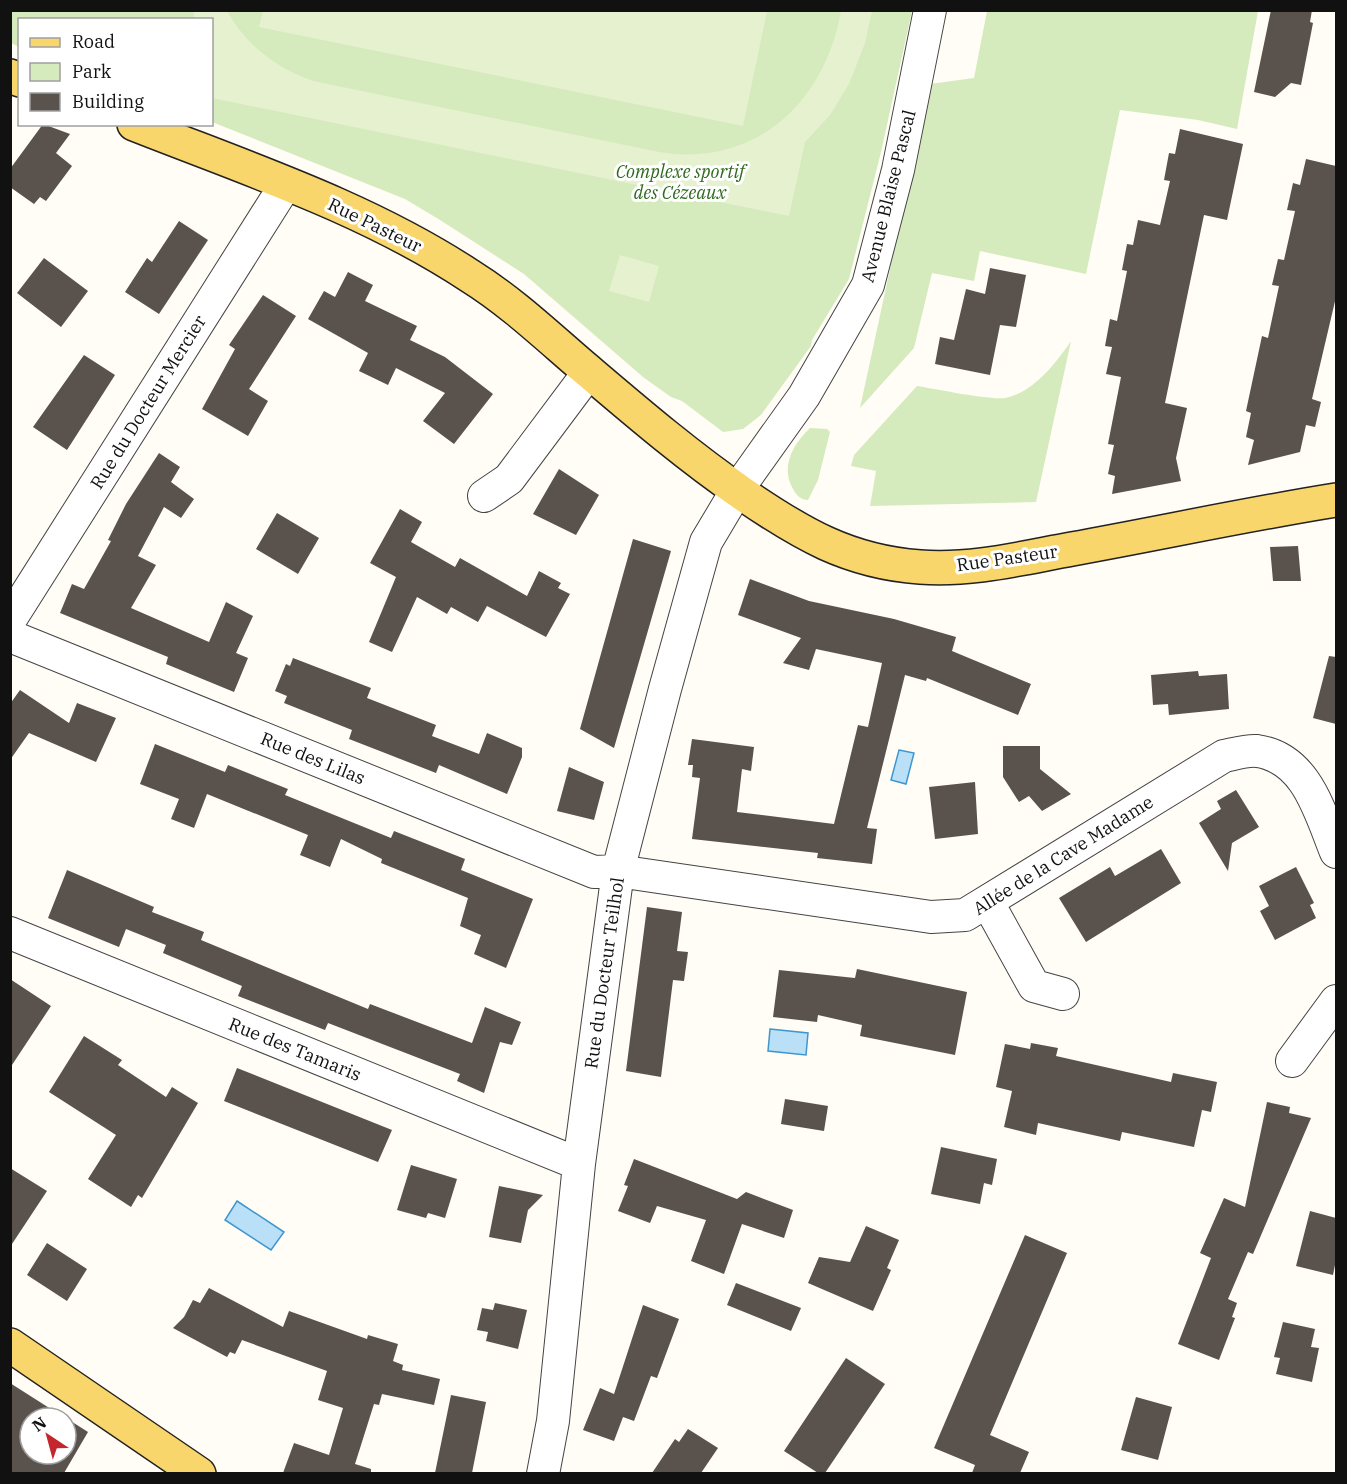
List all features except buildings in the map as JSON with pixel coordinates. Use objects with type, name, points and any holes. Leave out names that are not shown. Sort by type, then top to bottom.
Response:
[{"type":"main road","name":"Rue Pasteur","points":[[139,126],[286,184],[397,232],[468,274],[506,300],[687,455],[787,524],[822,543],[875,560],[919,567],[972,567],[1243,515],[1336,500]]},
{"type":"main road","points":[[10,1345],[199,1473]]},
{"type":"street","name":"Avenue Blaise Pascal","points":[[737,489],[804,396],[868,285],[898,170],[930,10]]},
{"type":"street","name":"Rue du Docteur Mercier","points":[[10,620],[286,184]]},
{"type":"street","points":[[484,496],[509,479],[589,372]]},
{"type":"street","name":"Rue du Docteur Teilhol","points":[[543,1473],[553,1420],[579,1164],[618,872],[706,542],[737,489]]},
{"type":"street","name":"Rue des Lilas","points":[[10,636],[594,872],[618,872]]},
{"type":"street","name":"Allée de la Cave Madame","points":[[618,872],[931,917],[965,915],[988,903],[1224,756],[1256,751],[1287,762],[1306,781],[1336,852]]},
{"type":"street","points":[[988,903],[1034,986],[1063,994]]},
{"type":"street","name":"Rue des Tamaris","points":[[10,933],[579,1164]]},
{"type":"street","points":[[1292,1060],[1336,1001]]},
{"type":"green space","points":[[263,10],[767,11],[743,126],[259,27]]},
{"type":"green space","name":"Complexe sportif des Cézeaux","points":[[10,11],[912,11],[881,152],[849,279],[812,340],[811,346],[761,415],[743,429],[723,432],[682,401],[671,397],[643,377],[524,274],[440,220],[405,199],[213,122],[213,18],[18,18],[18,46],[11,43]]},
{"type":"green space","points":[[193,11],[227,11],[244,35],[264,54],[287,70],[313,81],[659,152],[694,154],[726,150],[755,139],[780,122],[802,100],[819,74],[833,44],[841,11],[872,11],[865,43],[849,84],[830,115],[805,142],[789,216],[213,98],[213,18],[195,18]]},
{"type":"green space","points":[[987,11],[1258,11],[1237,129],[1198,120],[1120,110],[1086,274],[980,251],[974,281],[932,273],[914,348],[860,408],[930,84],[974,78]]},
{"type":"green space","points":[[620,255],[659,266],[649,302],[609,291]]},
{"type":"green space","points":[[1071,341],[1036,502],[870,506],[876,471],[851,466],[854,455],[917,386],[962,394],[1005,398],[1034,384]]},
{"type":"green space","points":[[810,428],[827,429],[830,432],[818,480],[808,500],[801,498],[793,489],[789,481],[788,464],[798,441]]},
{"type":"water","points":[[899,750],[914,753],[906,784],[891,780]]},
{"type":"water","points":[[770,1029],[808,1033],[806,1055],[768,1051]]},
{"type":"water","points":[[237,1201],[284,1232],[271,1250],[225,1220]]}]
